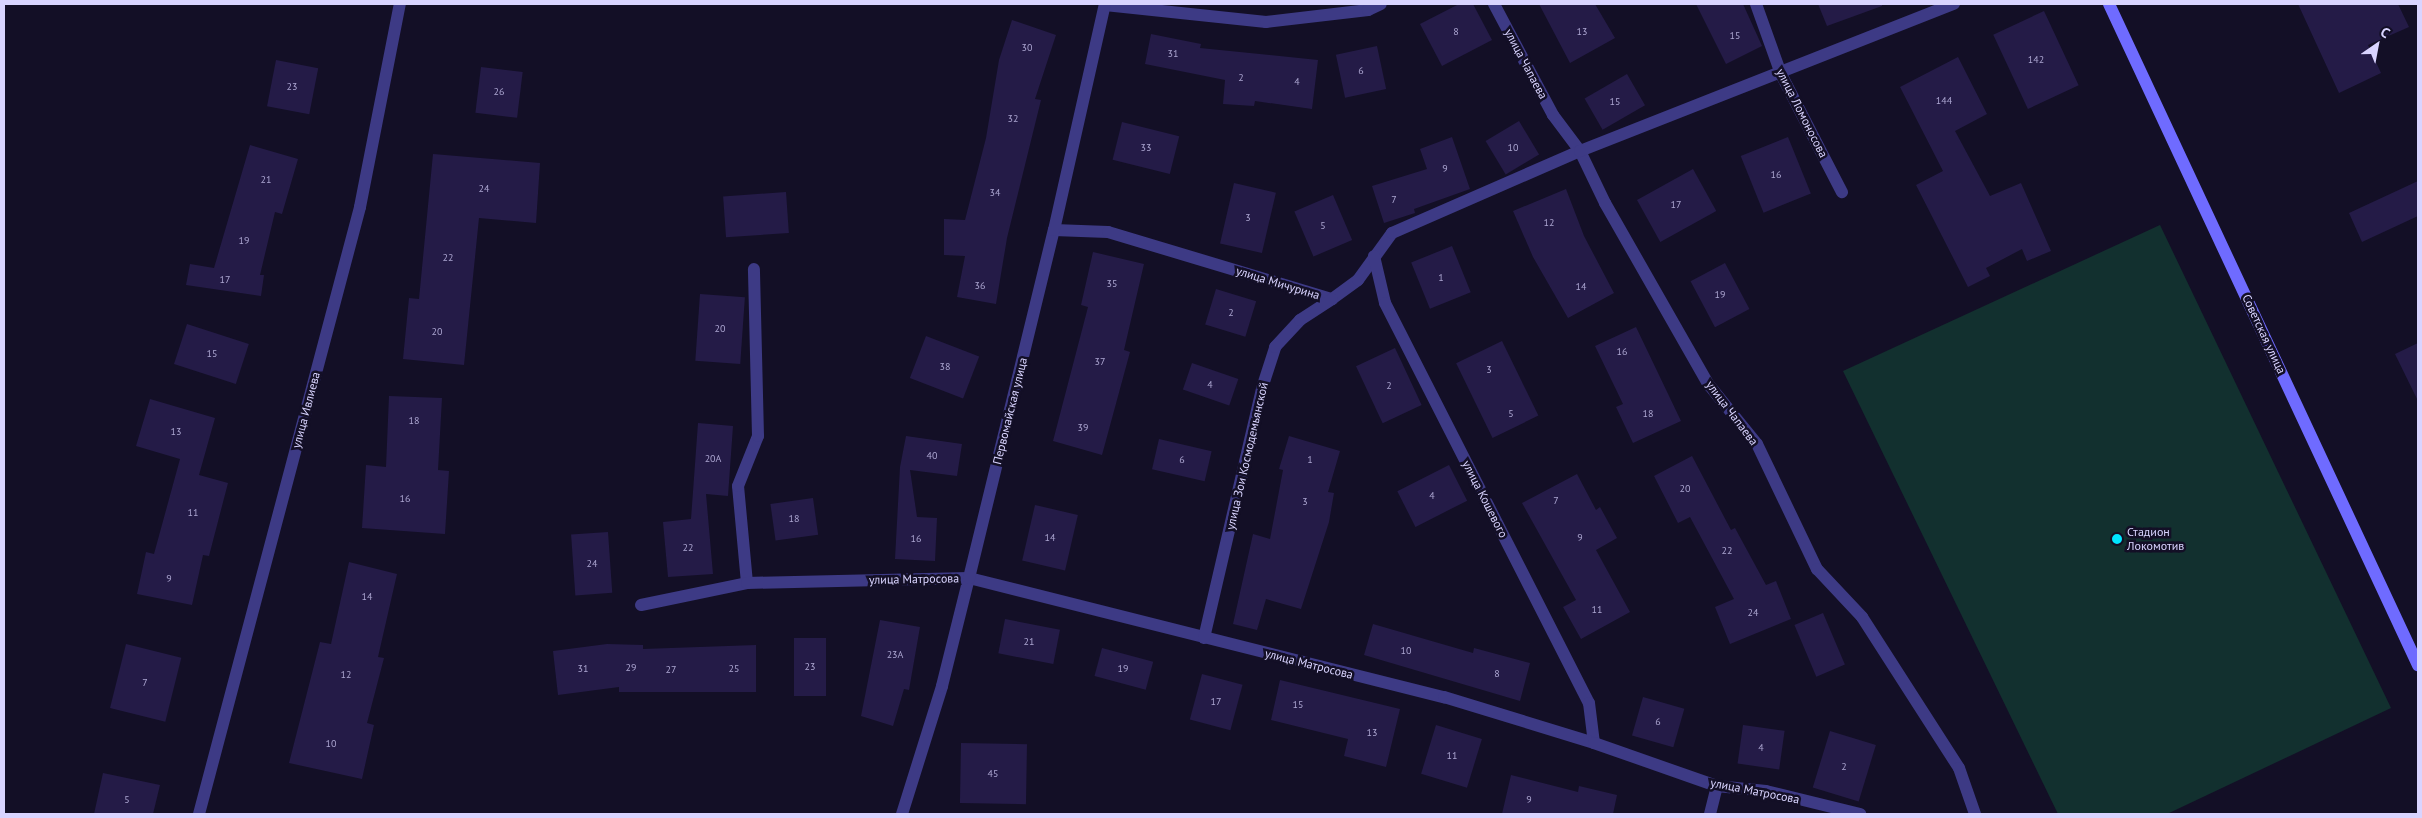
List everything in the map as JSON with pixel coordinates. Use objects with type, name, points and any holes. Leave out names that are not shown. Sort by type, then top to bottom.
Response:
[{"type":"main road","name":"Советская улица","points":[[2109,4],[2418,665]]},
{"type":"street","name":"улица Ивлиева","points":[[199,814],[360,207],[400,4]]},
{"type":"street","points":[[1105,4],[1266,22],[1368,10],[1381,4]]},
{"type":"street","name":"Первомайская улица","points":[[902,814],[942,686],[1054,230],[1105,4]]},
{"type":"street","name":"улица Чапаева","points":[[1494,4],[1553,115],[1580,151],[1605,203],[1709,385],[1757,444],[1817,569],[1862,617],[1949,751],[1959,768],[1975,814]]},
{"type":"street","name":"улица Ломоносова","points":[[1756,4],[1781,74],[1842,192]]},
{"type":"street","name":"улица Мичурина","points":[[1054,230],[1108,232],[1332,299],[1358,280],[1392,234],[1580,151],[1781,74],[1954,4]]},
{"type":"street","name":"улица Кошевого","points":[[1374,256],[1385,303],[1589,703],[1594,742]]},
{"type":"street","points":[[747,583],[738,486],[758,436],[754,269]]},
{"type":"street","name":"улица Зои Космодемьянской","points":[[1204,638],[1263,385],[1275,346],[1300,320],[1332,299]]},
{"type":"street","name":"улица Матросова","points":[[641,605],[747,583],[969,578],[1444,697],[1594,742],[1717,786],[1766,791],[1860,814]]},
{"type":"street","points":[[1710,814],[1717,786]]},
{"type":"green space","name":"Стадион Локомотив","points":[[2160,225],[2391,708],[2167,814],[2058,814],[1843,371]]},
{"type":"building","points":[[1459,4],[1473,4],[1492,40],[1442,66],[1420,24]]},
{"type":"building","points":[[1539,4],[1595,4],[1615,38],[1570,63]]},
{"type":"building","points":[[1696,4],[1743,4],[1762,46],[1726,64]]},
{"type":"building","points":[[1818,4],[1882,4],[1882,6],[1827,26]]},
{"type":"building","points":[[2298,4],[2398,4],[2409,27],[2368,45],[2381,73],[2339,93]]},
{"type":"building","points":[[2044,11],[2079,85],[2028,109],[1993,35]]},
{"type":"building","points":[[1012,20],[1056,35],[1035,99],[1041,100],[1007,238],[996,304],[957,297],[965,256],[944,255],[944,219],[965,220],[986,138],[999,60]]},
{"type":"building","points":[[1151,34],[1201,44],[1200,48],[1318,60],[1312,109],[1255,101],[1254,106],[1223,104],[1225,80],[1145,64]]},
{"type":"building","points":[[1377,46],[1386,89],[1345,98],[1336,55]]},
{"type":"building","points":[[1958,57],[1987,114],[1955,131],[1990,196],[2021,183],[2051,251],[2027,261],[2022,249],[1986,268],[1990,276],[1968,287],[1916,185],[1943,171],[1900,87]]},
{"type":"building","points":[[276,60],[318,68],[309,114],[267,106]]},
{"type":"building","points":[[481,67],[523,72],[517,118],[475,113]]},
{"type":"building","points":[[1627,74],[1645,105],[1603,130],[1585,98]]},
{"type":"building","points":[[1519,121],[1539,154],[1506,175],[1486,141]]},
{"type":"building","points":[[1122,122],[1179,136],[1170,174],[1113,160]]},
{"type":"building","points":[[1452,137],[1470,189],[1414,209],[1415,213],[1384,223],[1372,186],[1427,169],[1420,149]]},
{"type":"building","points":[[1788,137],[1811,194],[1764,213],[1741,156]]},
{"type":"building","points":[[250,145],[298,159],[282,214],[275,212],[260,275],[264,275],[261,296],[186,285],[190,264],[214,268]]},
{"type":"building","points":[[433,154],[540,163],[536,223],[479,218],[464,365],[403,359],[409,298],[419,299]]},
{"type":"building","points":[[1693,169],[1716,211],[1660,242],[1637,200]]},
{"type":"building","points":[[2418,181],[2418,216],[2362,242],[2349,213]]},
{"type":"building","points":[[1234,183],[1276,193],[1262,253],[1220,243]]},
{"type":"building","points":[[1566,189],[1584,236],[1614,293],[1568,318],[1533,257],[1513,211]]},
{"type":"building","points":[[786,192],[789,233],[726,237],[723,196]]},
{"type":"building","points":[[1333,195],[1352,240],[1313,257],[1294,211]]},
{"type":"building","points":[[1452,246],[1471,292],[1430,309],[1411,262]]},
{"type":"building","points":[[1093,252],[1144,264],[1124,350],[1130,352],[1102,455],[1053,441],[1088,307],[1081,305]]},
{"type":"building","points":[[1725,263],[1749,309],[1715,327],[1691,281]]},
{"type":"building","points":[[1216,289],[1256,301],[1245,337],[1205,324]]},
{"type":"building","points":[[700,294],[745,297],[740,364],[695,361]]},
{"type":"building","points":[[187,324],[249,344],[236,384],[174,364]]},
{"type":"building","points":[[1636,327],[1681,421],[1633,443],[1616,407],[1623,404],[1595,346]]},
{"type":"building","points":[[926,336],[979,356],[963,398],[910,378]]},
{"type":"building","points":[[1502,341],[1538,416],[1493,438],[1456,363]]},
{"type":"building","points":[[2418,343],[2418,401],[2395,354]]},
{"type":"building","points":[[1395,348],[1422,405],[1383,423],[1356,366]]},
{"type":"building","points":[[1192,363],[1238,379],[1229,405],[1183,389]]},
{"type":"building","points":[[389,396],[442,398],[438,470],[449,471],[445,534],[362,528],[366,465],[386,467]]},
{"type":"building","points":[[150,399],[215,418],[199,475],[228,483],[209,556],[203,555],[192,605],[137,594],[146,552],[154,554],[180,459],[136,446]]},
{"type":"building","points":[[698,423],[733,426],[728,496],[706,494],[713,574],[668,577],[663,522],[691,519]]},
{"type":"building","points":[[906,436],[962,444],[957,476],[910,470],[917,517],[937,518],[935,561],[895,559],[900,467]]},
{"type":"building","points":[[1289,436],[1340,451],[1328,492],[1334,493],[1329,522],[1301,609],[1266,599],[1257,630],[1233,624],[1253,534],[1270,539],[1283,470],[1279,469]]},
{"type":"building","points":[[1159,439],[1212,451],[1205,481],[1152,469]]},
{"type":"building","points":[[1692,456],[1731,530],[1735,528],[1766,585],[1776,581],[1791,619],[1730,644],[1715,607],[1734,599],[1690,517],[1678,523],[1654,476]]},
{"type":"building","points":[[1449,465],[1467,501],[1415,527],[1397,491]]},
{"type":"building","points":[[1577,474],[1596,510],[1600,507],[1617,538],[1596,550],[1630,612],[1581,639],[1563,607],[1576,600],[1522,503]]},
{"type":"building","points":[[813,498],[818,535],[776,541],[770,504]]},
{"type":"building","points":[[1035,505],[1078,515],[1065,570],[1022,561]]},
{"type":"building","points":[[608,532],[612,593],[575,595],[571,535]]},
{"type":"building","points":[[349,562],[397,574],[378,657],[384,658],[367,723],[374,725],[362,779],[289,763],[320,642],[331,644]]},
{"type":"building","points":[[1823,613],[1845,665],[1816,677],[1794,625]]},
{"type":"building","points":[[1005,619],[1060,630],[1053,664],[998,653]]},
{"type":"building","points":[[880,620],[920,627],[909,690],[904,689],[893,726],[861,716]]},
{"type":"building","points":[[1373,624],[1473,653],[1474,648],[1530,663],[1520,701],[1364,655]]},
{"type":"building","points":[[794,638],[826,638],[826,696],[794,696]]},
{"type":"building","points":[[126,644],[181,658],[165,722],[110,708]]},
{"type":"building","points":[[607,644],[643,645],[643,649],[756,645],[756,692],[619,692],[619,687],[558,695],[553,651]]},
{"type":"building","points":[[1102,648],[1153,662],[1146,690],[1094,676]]},
{"type":"building","points":[[1202,674],[1243,685],[1230,730],[1190,719]]},
{"type":"building","points":[[1280,680],[1400,709],[1386,767],[1344,756],[1348,739],[1271,720]]},
{"type":"building","points":[[1643,697],[1684,709],[1673,747],[1632,735]]},
{"type":"building","points":[[1436,725],[1482,739],[1467,788],[1421,774]]},
{"type":"building","points":[[1743,725],[1785,731],[1779,769],[1738,764]]},
{"type":"building","points":[[1830,731],[1876,745],[1859,801],[1813,787]]},
{"type":"building","points":[[961,743],[1027,744],[1026,804],[960,803]]},
{"type":"building","points":[[103,773],[160,785],[153,814],[94,814]]},
{"type":"building","points":[[1511,775],[1578,792],[1579,786],[1617,795],[1613,814],[1502,814]]},
{"type":"place","name":"Стадион Локомотив","points":[[2117,539]]}]
